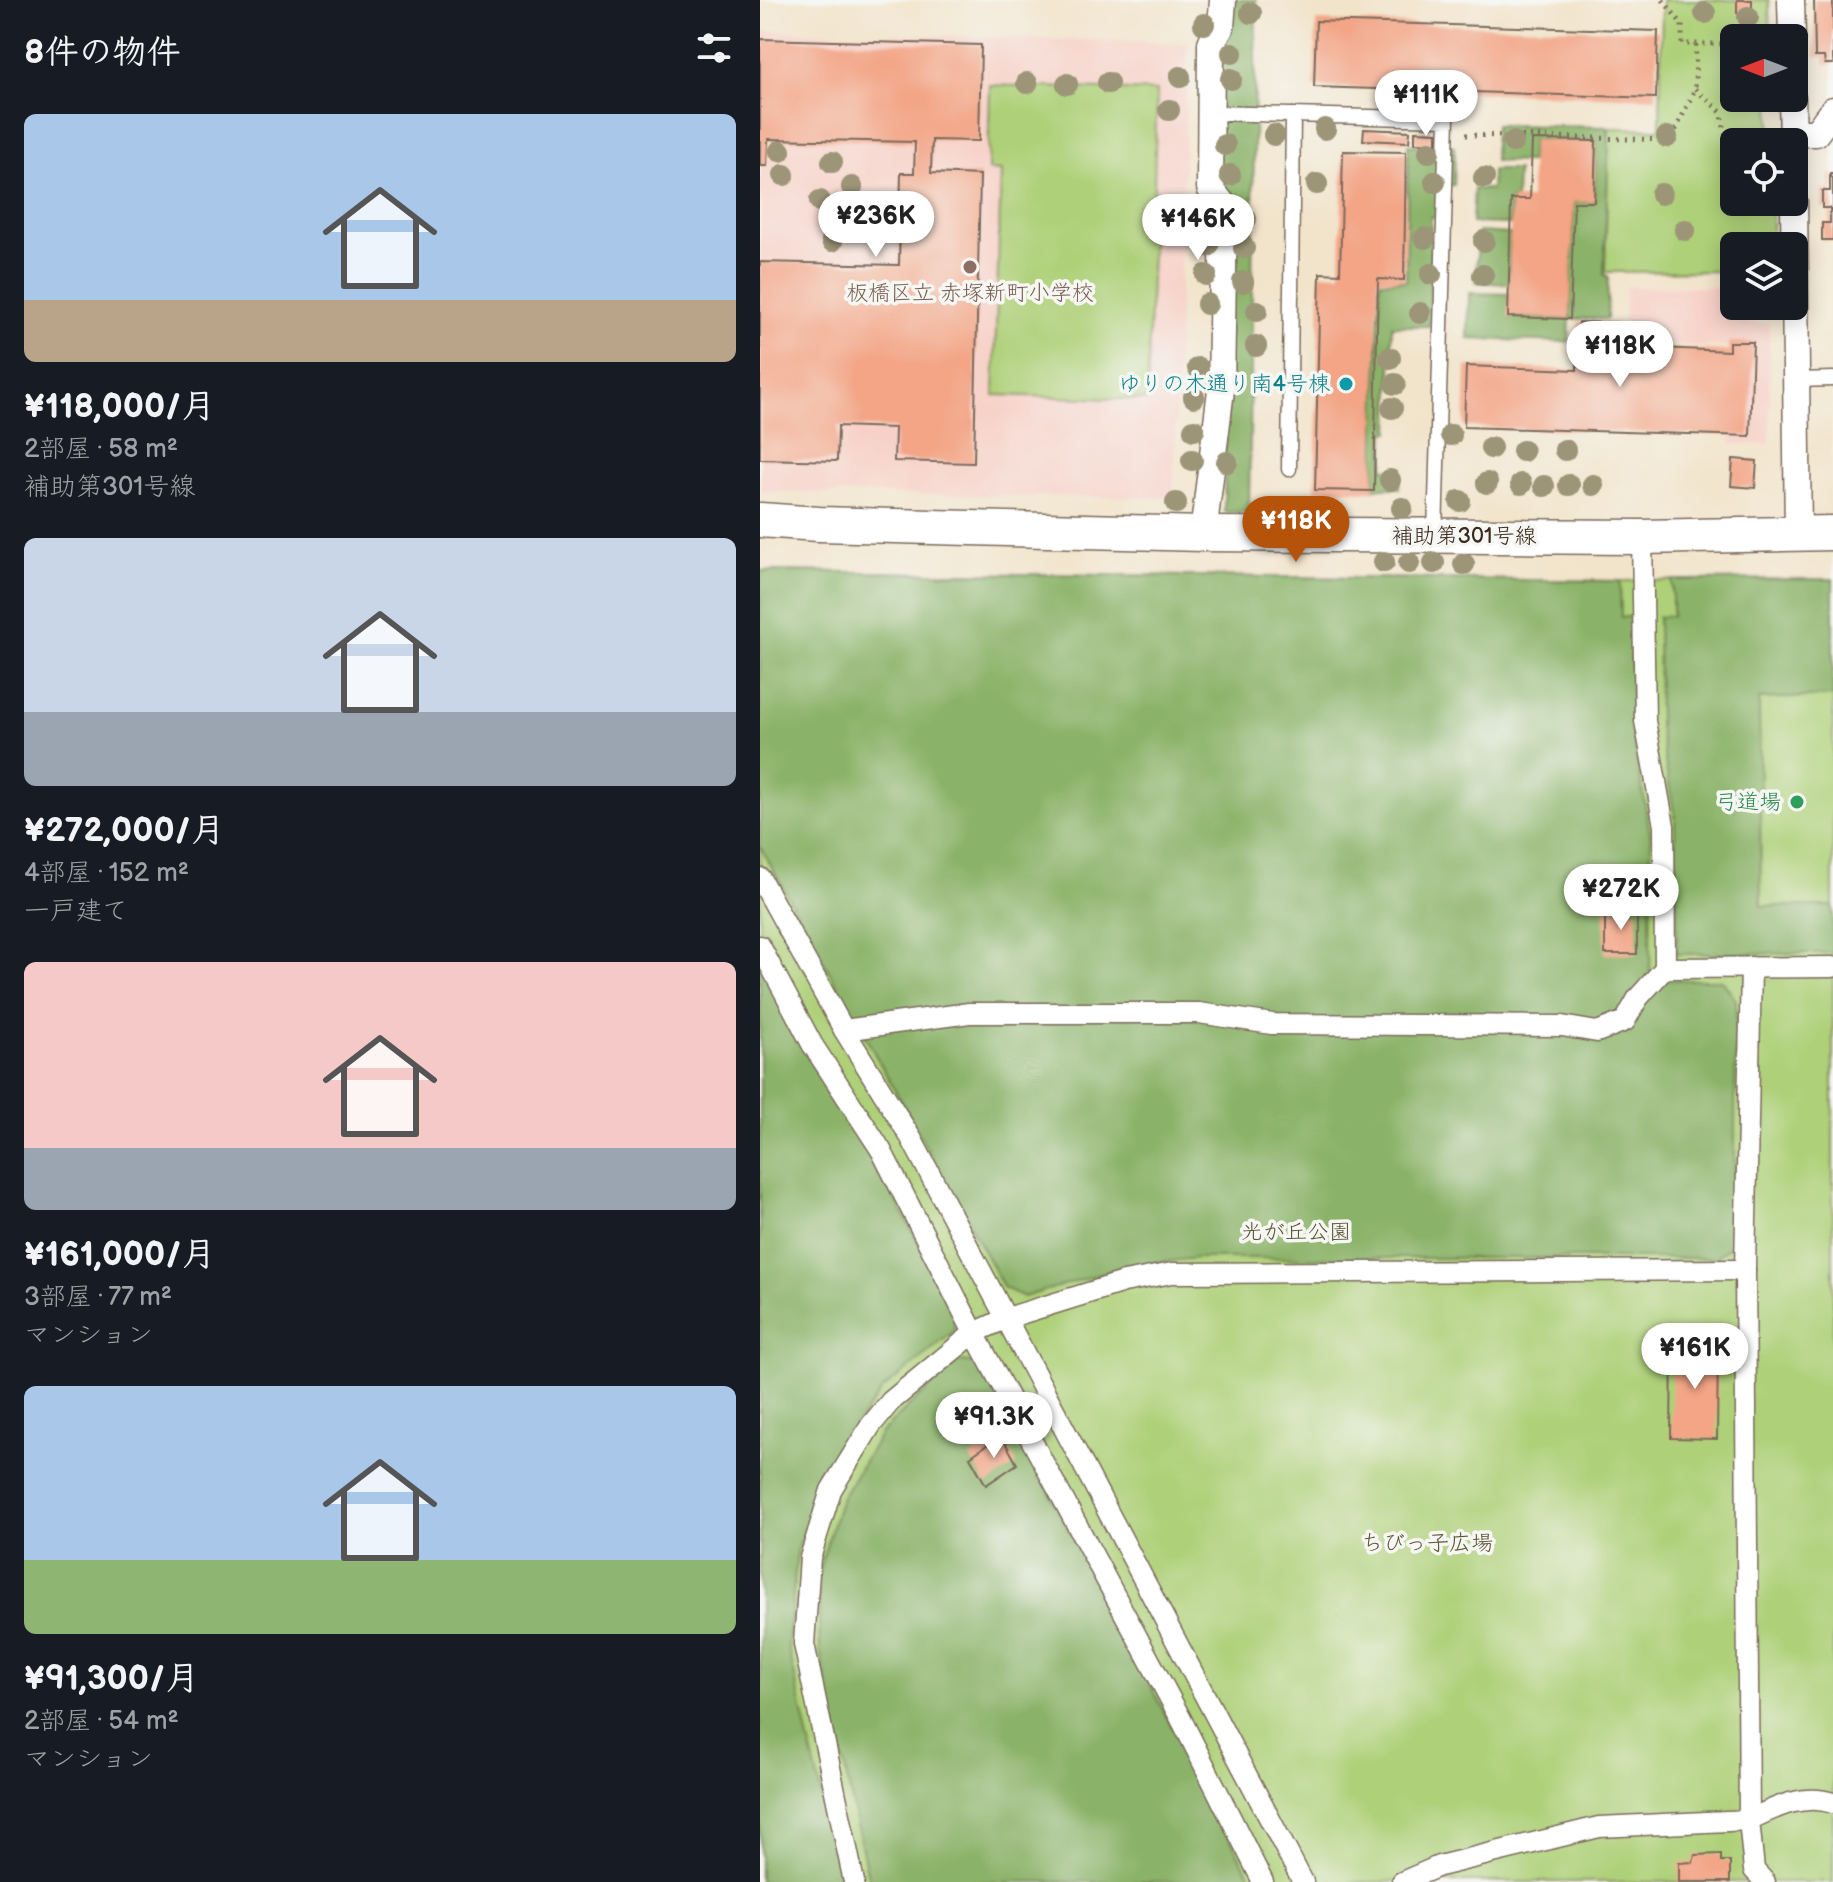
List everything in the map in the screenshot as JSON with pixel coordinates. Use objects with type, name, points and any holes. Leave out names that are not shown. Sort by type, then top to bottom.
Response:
[{"type":"street","points":[[1203,534],[1221,390],[1224,206],[1210,188],[1211,43],[1221,27],[1223,0]]},
{"type":"street","points":[[1791,0],[1792,24]]},
{"type":"street","points":[[1808,135],[1816,133],[1833,110]]},
{"type":"street","points":[[1794,216],[1798,535]]},
{"type":"street","name":"補助第301号線","points":[[760,520],[1203,534],[1642,537],[1833,533]]},
{"type":"street","points":[[844,1030],[969,1013],[1199,1013],[1272,1024],[1562,1026],[1597,1032],[1625,1021],[1638,998],[1665,968],[1664,826],[1645,721],[1642,537]]},
{"type":"street","points":[[760,878],[844,1030],[911,1138],[1303,1882]]},
{"type":"street","points":[[760,946],[812,1044],[881,1150],[974,1333],[1181,1719],[1263,1882]]},
{"type":"street","points":[[1751,967],[1745,1270],[1749,1820],[1754,1870],[1765,1882]]},
{"type":"street","points":[[1665,968],[1833,967]]},
{"type":"street","points":[[854,1882],[804,1644],[810,1558],[831,1490],[871,1425],[891,1401],[974,1333],[1007,1318],[1124,1282],[1172,1273],[1745,1270]]},
{"type":"street","points":[[1402,1882],[1439,1866],[1599,1827],[1749,1820],[1775,1807],[1803,1799],[1833,1803]]},
{"type":"lane","points":[[1211,113],[1447,119],[1435,535]]},
{"type":"lane","points":[[1289,469],[1293,115]]},
{"type":"lane","points":[[1796,380],[1833,379]]},
{"type":"path","points":[[1663,0],[1682,24],[1682,44],[1720,44]]},
{"type":"path","points":[[1447,135],[1671,140],[1695,89],[1696,44]]},
{"type":"path","points":[[1695,89],[1721,112],[1724,128]]},
{"type":"shaded area","name":"板橋区立 赤塚新町小学校","points":[[760,31],[1188,43],[1173,498],[760,492]]},
{"type":"shaded area","points":[[1626,287],[1720,287],[1720,320],[1769,323],[1770,444],[1731,444],[1731,347],[1661,345],[1661,334],[1623,327]]},
{"type":"green space","points":[[1230,0],[1256,0],[1249,512],[1224,512],[1230,205],[1217,186],[1220,46]]},
{"type":"green space","points":[[1662,0],[1769,0],[1770,24],[1720,24],[1720,112],[1770,112],[1771,128],[1720,128],[1720,216],[1772,216],[1772,232],[1720,232],[1720,271],[1605,272],[1609,128],[1660,129]]},
{"type":"green space","points":[[990,85],[1157,91],[1147,400],[994,395],[1001,171],[988,170]]},
{"type":"green space","points":[[1495,125],[1607,127],[1604,275],[1608,276],[1607,319],[1570,319],[1574,202],[1594,202],[1596,141],[1532,140],[1531,162],[1494,161]]},
{"type":"green space","points":[[1408,145],[1455,146],[1454,185],[1439,185],[1438,217],[1431,217],[1429,326],[1392,326],[1390,432],[1385,432],[1384,469],[1400,470],[1399,488],[1374,488],[1380,281],[1406,281]]},
{"type":"green space","points":[[1492,170],[1517,170],[1516,199],[1511,199],[1510,224],[1472,223],[1474,189],[1491,189]]},
{"type":"green space","points":[[1478,232],[1510,234],[1509,284],[1476,282]]},
{"type":"green space","points":[[1469,293],[1509,294],[1509,317],[1570,319],[1569,342],[1468,339]]},
{"type":"green space","name":"光が丘公園","points":[[760,571],[1620,581],[1833,579],[1833,1882],[760,1882]]},
{"type":"green space","points":[[760,571],[1620,581],[1621,617],[1631,617],[1632,731],[1651,839],[1650,980],[1722,980],[1736,1000],[1734,1243],[1715,1258],[1197,1258],[1126,1266],[1024,1297],[1004,1288],[760,846]]},
{"type":"green space","points":[[1833,579],[1833,696],[1759,699],[1761,906],[1833,906],[1833,953],[1677,954],[1675,817],[1659,727],[1658,617],[1672,616],[1672,580]]},
{"type":"green space","points":[[760,955],[874,1158],[954,1311],[954,1331],[881,1391],[831,1460],[797,1552],[788,1647],[841,1882],[760,1882]]},
{"type":"green space","points":[[959,1360],[984,1367],[1253,1882],[869,1882],[820,1651],[818,1573],[840,1501],[881,1433]]},
{"type":"building","points":[[1737,0],[1752,0],[1752,14],[1737,13]]},
{"type":"building","points":[[1814,0],[1833,0],[1833,64],[1825,64],[1824,57],[1815,57]]},
{"type":"building","points":[[1316,21],[1658,31],[1656,98],[1314,87]]},
{"type":"building","points":[[760,39],[981,45],[979,141],[932,140],[931,173],[980,175],[974,463],[894,461],[895,428],[838,426],[837,461],[760,459],[760,262],[899,265],[901,173],[914,173],[915,142],[768,139],[767,166],[760,166]]},
{"type":"building","points":[[1364,129],[1410,131],[1409,142],[1363,140]]},
{"type":"building","points":[[1415,131],[1437,132],[1437,144],[1415,143]]},
{"type":"building","points":[[1532,140],[1596,141],[1594,202],[1574,202],[1570,319],[1508,317],[1511,199],[1530,199]]},
{"type":"building","name":"ゆりの木通り南4号棟","points":[[1343,151],[1406,152],[1404,280],[1378,279],[1374,491],[1315,490],[1320,273],[1340,274]]},
{"type":"building","points":[[1830,174],[1833,174],[1833,240],[1822,240],[1822,223],[1830,223],[1830,208],[1822,208],[1822,191],[1830,191]]},
{"type":"building","points":[[1579,322],[1614,323],[1627,332],[1651,334],[1658,348],[1729,351],[1729,342],[1753,342],[1750,436],[1464,427],[1466,366],[1577,370]]},
{"type":"building","points":[[1733,459],[1757,461],[1755,488],[1731,486]]},
{"type":"building","points":[[1605,909],[1637,911],[1637,954],[1605,954]]},
{"type":"building","points":[[1718,1342],[1717,1439],[1671,1438],[1672,1343]]},
{"type":"building","points":[[1001,1435],[1017,1464],[986,1485],[970,1457]]},
{"type":"building","points":[[1721,1854],[1721,1861],[1730,1861],[1730,1882],[1679,1882],[1679,1863],[1693,1862],[1695,1855]]},
{"type":"place","name":"板橋区立 赤塚新町小学校","points":[[970,267]]},
{"type":"place","name":"ゆりの木通り南4号棟","points":[[1346,384]]},
{"type":"place","name":"弓道場","points":[[1797,802]]},
{"type":"park label","name":"ちびっ子広場","points":[[1427,1543]]}]
